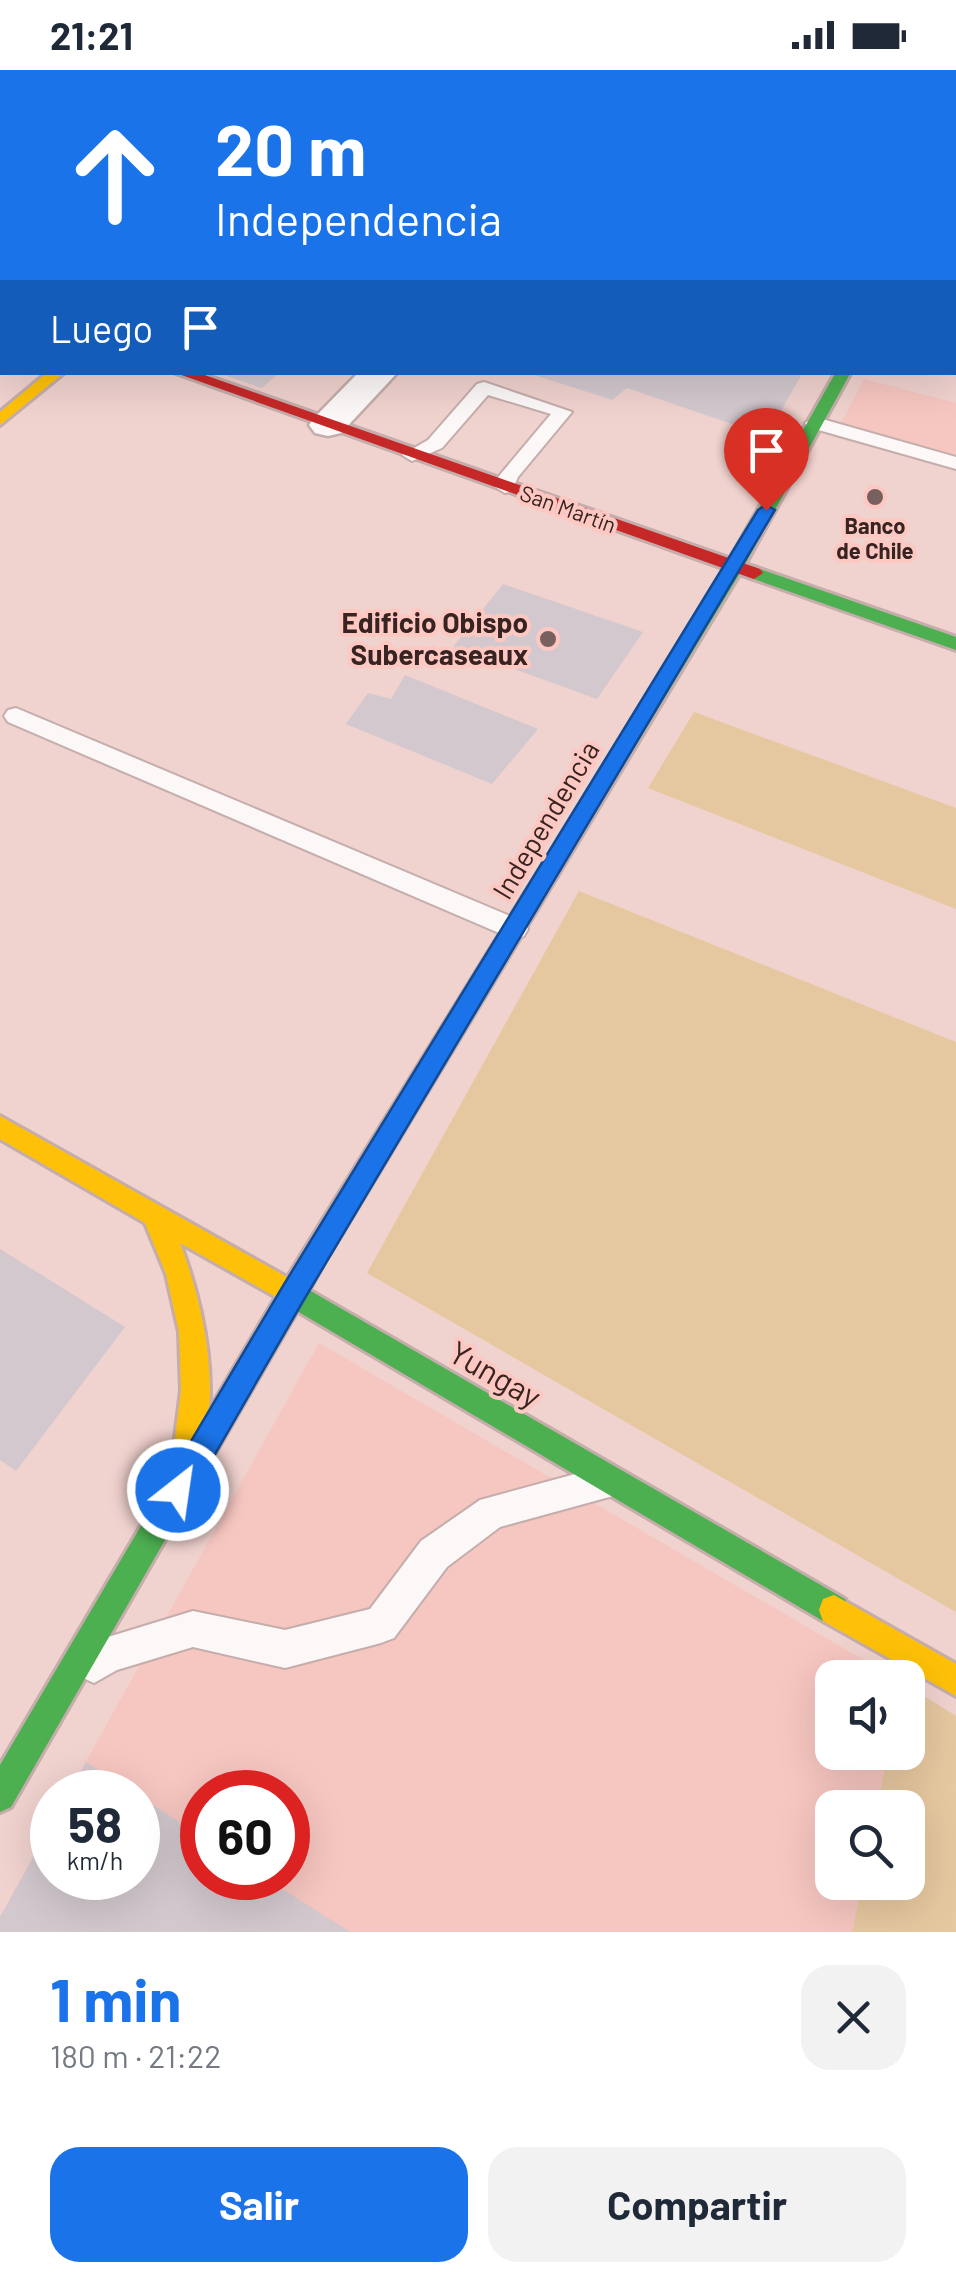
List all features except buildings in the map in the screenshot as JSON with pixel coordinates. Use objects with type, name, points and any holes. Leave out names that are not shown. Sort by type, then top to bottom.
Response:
[{"type":"main road","points":[[0,420],[54,375]]},
{"type":"main road","name":"San Martín","points":[[188,375],[956,644]]},
{"type":"main road","name":"Independencia","points":[[0,1796],[292,1294],[734,568],[842,375]]},
{"type":"main road","name":"Yungay","points":[[0,1127],[956,1681]]},
{"type":"main road","points":[[154,1216],[186,1283],[194,1321],[198,1374],[192,1432],[178,1490]]},
{"type":"street","points":[[328,425],[377,375]]},
{"type":"lane","points":[[412,455],[435,444],[484,388],[563,412],[509,476],[505,486]]},
{"type":"lane","points":[[815,423],[956,463]]},
{"type":"lane","points":[[16,716],[515,929]]},
{"type":"lane","points":[[64,1685],[108,1654],[193,1629],[285,1649],[381,1625],[434,1554],[492,1512],[613,1481]]},
{"type":"shaded area","points":[[864,379],[956,403],[956,470],[834,437]]},
{"type":"shaded area","points":[[694,712],[956,808],[956,909],[648,788]]},
{"type":"shaded area","points":[[579,891],[956,1042],[956,1612],[367,1273]]},
{"type":"shaded area","points":[[319,1343],[864,1660],[815,1660],[815,1770],[885,1770],[880,1790],[815,1790],[815,1900],[859,1900],[852,1932],[0,1932],[0,1917],[30,1863],[30,1900],[160,1900],[160,1770],[81,1770]]},
{"type":"shaded area","points":[[925,1697],[956,1716],[956,1932],[852,1932],[859,1900],[925,1900],[925,1790],[880,1790],[885,1770],[925,1770]]},
{"type":"traffic: fast","points":[[550,870],[734,568],[842,375]]},
{"type":"traffic: fast","points":[[754,573],[956,644]]},
{"type":"traffic: fast","points":[[0,1796],[320,1247]]},
{"type":"traffic: fast","points":[[292,1294],[834,1610]]},
{"type":"traffic: slow","points":[[0,420],[54,375]]},
{"type":"traffic: slow","points":[[320,1247],[550,870]]},
{"type":"traffic: slow","points":[[0,1127],[292,1294]]},
{"type":"traffic: slow","points":[[154,1216],[178,1274],[192,1332],[195,1391],[187,1453]]},
{"type":"traffic: slow","points":[[834,1610],[956,1681]]},
{"type":"traffic: jam","points":[[189,375],[754,573]]},
{"type":"place","name":"Banco de Chile","points":[[875,497]]},
{"type":"place","name":"Edificio Obispo Subercaseaux","points":[[548,639]]},
{"type":"route","points":[[178,1490],[292,1294],[766,510]]}]
